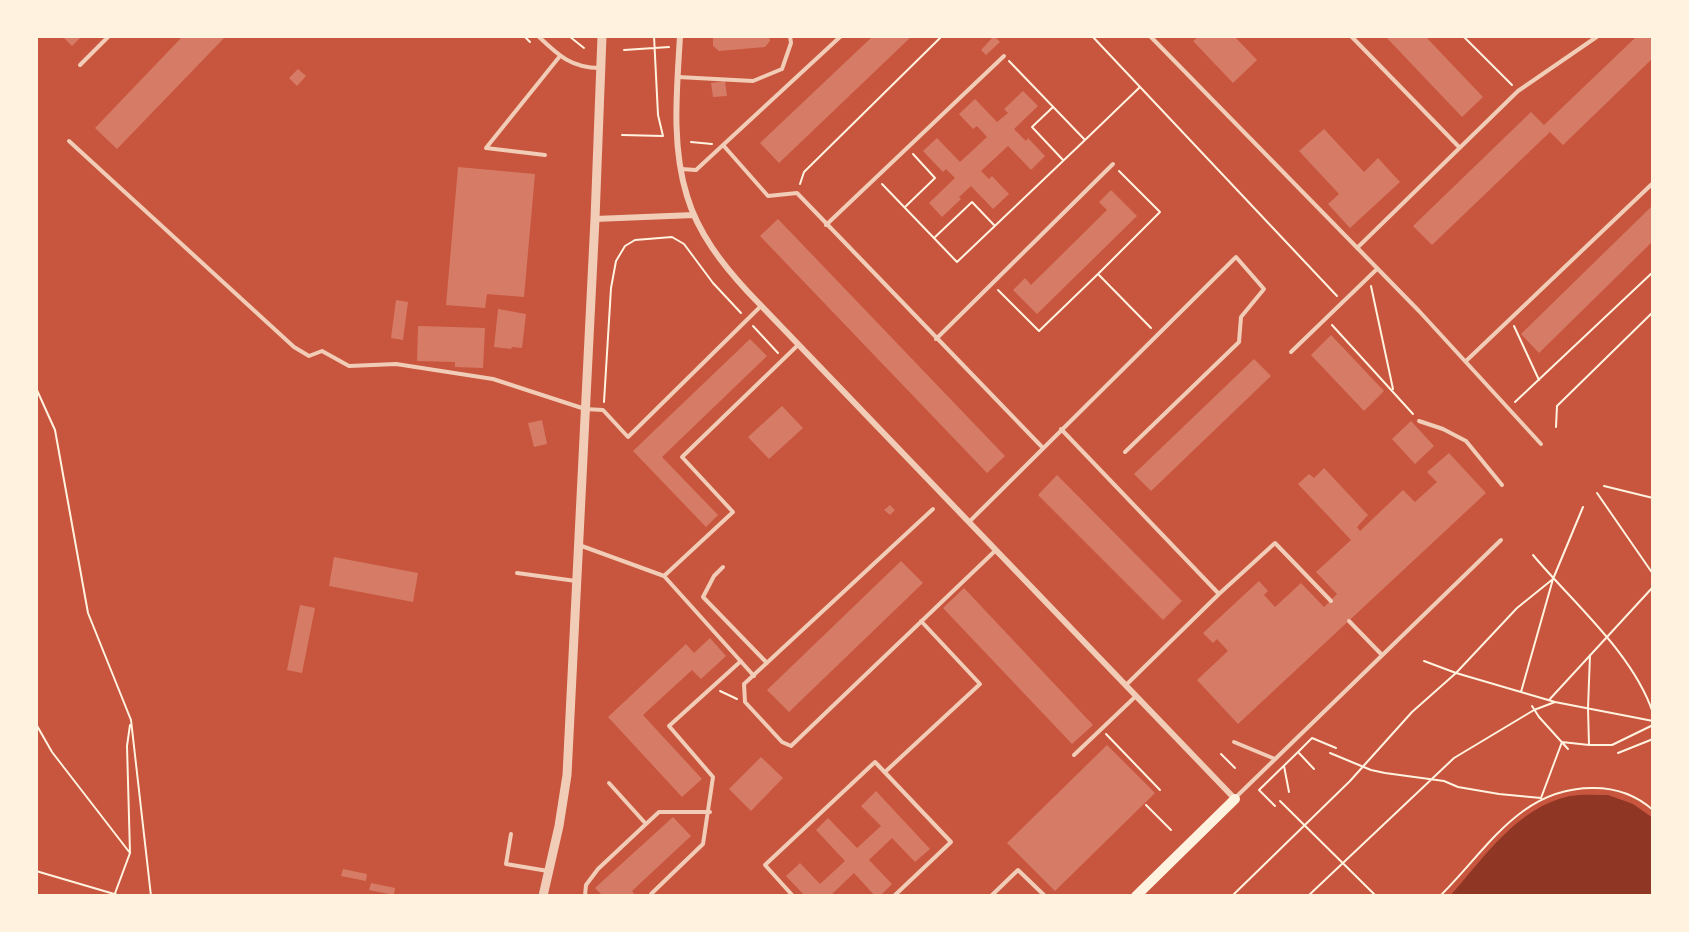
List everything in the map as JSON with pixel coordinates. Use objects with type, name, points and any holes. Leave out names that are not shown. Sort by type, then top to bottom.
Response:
[{"type":"main road","points":[[1136,896],[1235,799]]},
{"type":"street","points":[[543,896],[561,817],[567,775],[602,36]]},
{"type":"street","points":[[680,36],[677,139],[681,169],[686,196],[716,255],[798,345],[1235,799]]},
{"type":"street","points":[[595,219],[694,215]]},
{"type":"lane","points":[[80,65],[109,36]]},
{"type":"lane","points":[[538,36],[560,56],[583,68],[601,68]]},
{"type":"lane","points":[[678,77],[753,81],[782,69],[791,43],[790,36]]},
{"type":"lane","points":[[681,169],[696,170],[842,36]]},
{"type":"lane","points":[[1150,36],[1466,361],[1540,444]]},
{"type":"lane","points":[[1351,36],[1459,147]]},
{"type":"lane","points":[[1357,248],[1518,91],[1598,36]]},
{"type":"lane","points":[[545,155],[486,147],[560,56]]},
{"type":"lane","points":[[826,225],[1004,56]]},
{"type":"lane","points":[[69,141],[294,347],[309,356],[322,351],[349,366],[396,364],[493,379],[585,409],[603,410],[628,437],[761,306]]},
{"type":"lane","points":[[723,145],[768,196],[797,192],[826,225],[1042,448]]},
{"type":"lane","points":[[936,339],[1113,165]]},
{"type":"lane","points":[[1466,361],[1653,183]]},
{"type":"lane","points":[[969,522],[1236,257],[1264,289],[1241,317],[1239,342],[1125,452]]},
{"type":"lane","points":[[1292,352],[1377,269]]},
{"type":"lane","points":[[664,576],[733,512],[682,458],[798,345]]},
{"type":"lane","points":[[1419,421],[1443,429],[1466,441],[1502,484]]},
{"type":"lane","points":[[1061,429],[1219,594]]},
{"type":"lane","points":[[933,509],[744,684],[745,702],[782,742],[791,746],[996,550]]},
{"type":"lane","points":[[1235,799],[1501,540]]},
{"type":"lane","points":[[1126,685],[1275,543],[1330,601]]},
{"type":"lane","points":[[578,545],[664,576],[754,676]]},
{"type":"lane","points":[[723,567],[714,576],[703,597],[767,663]]},
{"type":"lane","points":[[517,573],[576,581]]},
{"type":"lane","points":[[885,772],[980,684],[921,621]]},
{"type":"lane","points":[[1349,621],[1382,655]]},
{"type":"lane","points":[[654,896],[651,894],[703,844],[710,812],[713,777],[669,726],[741,661]]},
{"type":"lane","points":[[1074,755],[1136,696]]},
{"type":"lane","points":[[1234,742],[1275,759]]},
{"type":"lane","points":[[793,896],[765,865],[875,762],[951,843],[894,896]]},
{"type":"lane","points":[[609,783],[646,824]]},
{"type":"lane","points":[[585,896],[586,885],[598,869],[659,812],[710,812]]},
{"type":"lane","points":[[511,834],[506,864],[548,872]]},
{"type":"lane","points":[[992,896],[1018,870],[1045,896]]},
{"type":"path","points":[[569,36],[584,48]]},
{"type":"path","points":[[622,135],[663,136],[658,116],[654,36]]},
{"type":"path","points":[[797,192],[804,172],[940,38],[939,36]]},
{"type":"path","points":[[1092,36],[1343,302]]},
{"type":"path","points":[[1463,36],[1518,91]]},
{"type":"path","points":[[624,50],[653,46],[679,47]]},
{"type":"path","points":[[1004,56],[1084,140]]},
{"type":"path","points":[[876,177],[957,262],[1140,87]]},
{"type":"path","points":[[1053,107],[1032,127],[1064,160]]},
{"type":"path","points":[[691,141],[723,145]]},
{"type":"path","points":[[904,207],[935,178],[907,148]]},
{"type":"path","points":[[992,284],[1039,332],[1098,274],[1160,212],[1113,165]]},
{"type":"path","points":[[934,238],[972,202],[995,226]]},
{"type":"path","points":[[603,410],[611,288],[616,261],[624,246],[635,240],[672,237],[684,244],[713,283],[784,359]]},
{"type":"path","points":[[1509,408],[1653,272]]},
{"type":"path","points":[[1098,274],[1145,322]]},
{"type":"path","points":[[1369,277],[1394,392]]},
{"type":"path","points":[[1556,427],[1557,405],[1653,312]]},
{"type":"path","points":[[1326,319],[1419,421]]},
{"type":"path","points":[[1510,320],[1539,380]]},
{"type":"path","points":[[36,388],[55,430],[88,613],[131,720],[151,896]]},
{"type":"path","points":[[1604,486],[1653,498]]},
{"type":"path","points":[[1597,492],[1653,574]]},
{"type":"path","points":[[1521,693],[1553,579],[1583,507]]},
{"type":"path","points":[[1533,555],[1625,658],[1649,700],[1653,713]]},
{"type":"path","points":[[1232,896],[1305,826],[1363,767],[1412,712],[1456,673],[1517,608],[1553,579]]},
{"type":"path","points":[[1549,700],[1653,587]]},
{"type":"path","points":[[1589,745],[1590,655]]},
{"type":"path","points":[[1424,662],[1521,693],[1653,721]]},
{"type":"path","points":[[720,690],[732,697]]},
{"type":"path","points":[[1308,896],[1454,758],[1533,708],[1556,702]]},
{"type":"path","points":[[1533,708],[1568,749]]},
{"type":"path","points":[[114,895],[130,853],[127,746],[131,720]]},
{"type":"path","points":[[1562,742],[1612,745],[1653,721]]},
{"type":"path","points":[[36,724],[52,752],[130,853]]},
{"type":"path","points":[[1101,729],[1160,790]]},
{"type":"path","points":[[1275,806],[1259,790],[1312,738],[1335,748]]},
{"type":"path","points":[[1618,753],[1653,739]]},
{"type":"path","points":[[1541,798],[1562,742]]},
{"type":"path","points":[[1298,752],[1314,769]]},
{"type":"path","points":[[1330,753],[1363,767],[1385,773],[1444,782],[1458,787],[1499,794],[1541,798]]},
{"type":"path","points":[[1221,754],[1235,768]]},
{"type":"path","points":[[1284,766],[1289,792]]},
{"type":"path","points":[[1440,896],[1510,820],[1541,798],[1575,788],[1611,788],[1642,800],[1653,810]]},
{"type":"path","points":[[1280,801],[1376,896]]},
{"type":"path","points":[[1146,805],[1171,830]]},
{"type":"path","points":[[36,871],[121,896]]},
{"type":"shaded area","points":[[1608,795],[1633,804],[1653,818],[1653,896],[1450,896],[1503,836],[1534,811],[1570,796]]},
{"type":"building","points":[[62,36],[82,36],[72,46]]},
{"type":"building","points":[[183,36],[226,36],[117,149],[95,128]]},
{"type":"building","points":[[713,36],[769,36],[770,41],[765,47],[719,51],[713,46]]},
{"type":"building","points":[[873,36],[912,36],[779,163],[760,143]]},
{"type":"building","points":[[994,36],[1000,42],[986,55],[981,50]]},
{"type":"building","points":[[1199,36],[1234,36],[1257,60],[1233,83],[1193,41]]},
{"type":"building","points":[[1385,36],[1425,36],[1483,97],[1462,117]]},
{"type":"building","points":[[1637,36],[1653,36],[1653,58],[1563,145],[1550,132],[1432,245],[1413,226],[1531,112],[1544,125]]},
{"type":"building","points":[[298,69],[306,76],[297,86],[289,78]]},
{"type":"building","points":[[725,81],[727,96],[713,97],[711,83]]},
{"type":"building","points":[[1023,91],[1038,106],[1014,129],[1026,141],[1028,138],[1045,156],[1031,170],[1008,146],[981,171],[989,179],[992,176],[1009,194],[993,209],[971,186],[942,217],[929,203],[955,178],[946,169],[943,172],[923,151],[937,138],[960,162],[987,137],[977,126],[973,129],[959,114],[975,99],[997,122],[1008,113],[1004,109]]},
{"type":"building","points":[[1324,129],[1364,172],[1378,158],[1400,182],[1350,228],[1328,204],[1339,194],[1299,151]]},
{"type":"building","points":[[458,167],[535,174],[524,297],[487,294],[485,308],[446,305]]},
{"type":"building","points":[[1111,190],[1137,216],[1037,314],[1013,290],[1025,278],[1031,285],[1107,210],[1099,202]]},
{"type":"building","points":[[1653,205],[1653,241],[1539,353],[1521,334]]},
{"type":"building","points":[[778,219],[1005,456],[987,473],[760,236]]},
{"type":"building","points":[[396,300],[408,302],[403,340],[391,338]]},
{"type":"building","points":[[498,309],[526,314],[522,348],[494,347]]},
{"type":"building","points":[[418,326],[485,328],[483,368],[455,367],[455,362],[417,361]]},
{"type":"building","points":[[1331,335],[1384,391],[1364,411],[1311,355]]},
{"type":"building","points":[[750,339],[767,356],[662,457],[718,515],[706,527],[633,451]]},
{"type":"building","points":[[1254,359],[1271,376],[1151,491],[1134,474]]},
{"type":"building","points":[[782,406],[803,428],[769,459],[748,437]]},
{"type":"building","points":[[542,420],[547,444],[534,447],[528,423]]},
{"type":"building","points":[[1411,421],[1434,446],[1415,464],[1392,439]]},
{"type":"building","points":[[1449,453],[1486,493],[1238,724],[1197,680],[1228,651],[1217,639],[1213,643],[1203,633],[1259,581],[1268,591],[1264,595],[1275,607],[1301,583],[1324,607],[1337,594],[1316,572],[1351,540],[1298,484],[1309,474],[1314,478],[1324,468],[1368,515],[1357,527],[1360,531],[1403,490],[1415,502],[1437,482],[1427,472]]},
{"type":"building","points":[[1057,475],[1182,601],[1163,620],[1038,495]]},
{"type":"building","points":[[890,505],[895,510],[890,515],[884,510]]},
{"type":"building","points":[[334,557],[418,573],[413,602],[329,586]]},
{"type":"building","points":[[901,561],[923,583],[789,712],[767,690]]},
{"type":"building","points":[[964,588],[1093,725],[1072,744],[943,608]]},
{"type":"building","points":[[300,605],[315,608],[302,673],[287,670]]},
{"type":"building","points":[[710,638],[726,656],[701,679],[692,670],[643,715],[702,779],[682,797],[608,717],[686,644],[694,653]]},
{"type":"building","points":[[1107,745],[1155,793],[1055,891],[1007,843]]},
{"type":"building","points":[[761,757],[783,778],[751,811],[729,789]]},
{"type":"building","points":[[876,791],[930,849],[915,862],[892,838],[869,860],[892,884],[880,896],[875,896],[854,873],[830,896],[805,896],[786,876],[800,863],[820,884],[845,861],[816,830],[828,818],[857,848],[881,826],[861,806]]},
{"type":"building","points":[[673,817],[691,836],[632,891],[636,896],[603,896],[595,888]]},
{"type":"building","points":[[343,869],[367,874],[366,881],[341,876]]},
{"type":"building","points":[[371,883],[395,888],[394,895],[369,890]]}]
